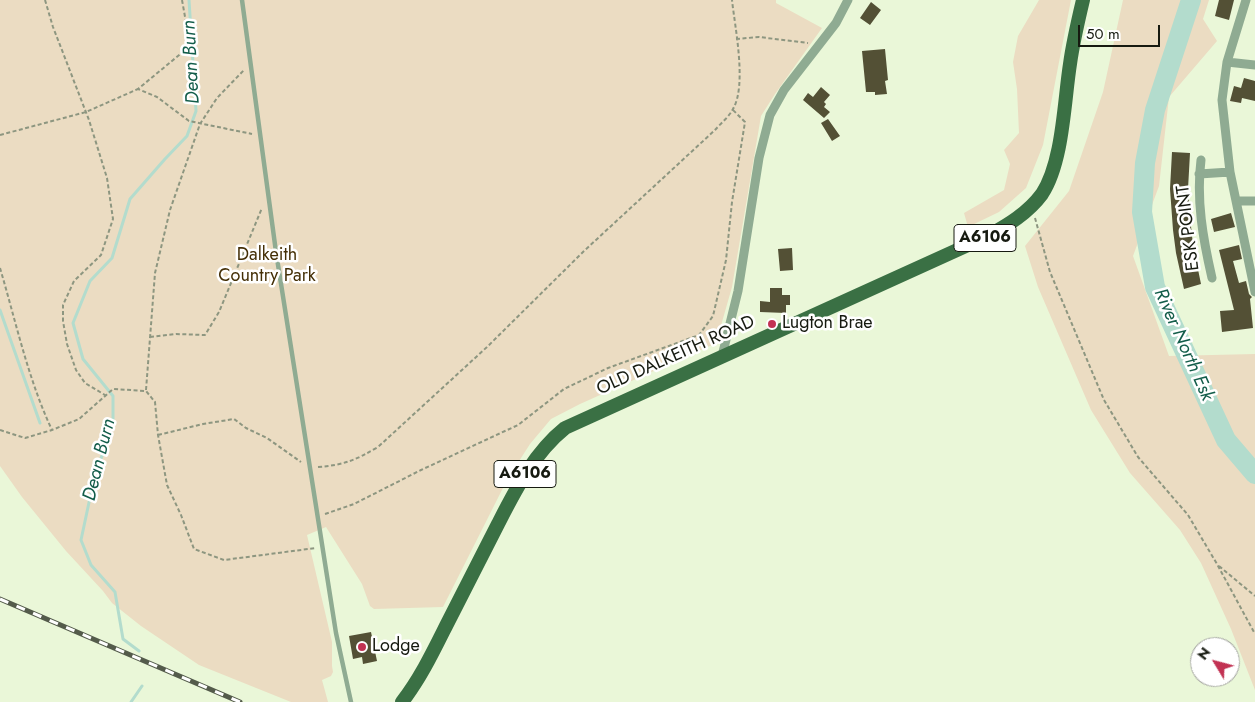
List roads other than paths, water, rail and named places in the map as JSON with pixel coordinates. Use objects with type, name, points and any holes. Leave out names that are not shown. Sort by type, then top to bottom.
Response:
[{"type":"main road","name":"OLD DALKEITH ROAD","points":[[402,702],[436,645],[517,487],[550,441],[565,428],[988,236],[1032,206],[1048,183],[1058,150],[1070,62],[1083,0]]},
{"type":"street","points":[[722,356],[738,291],[759,158],[770,115],[784,90],[836,23],[848,0]]},
{"type":"street","points":[[1246,0],[1227,62],[1222,100],[1230,172],[1255,292]]},
{"type":"street","points":[[1227,62],[1255,65]]},
{"type":"street","name":"ESK POINT","points":[[1201,160],[1199,174],[1200,212],[1212,278]]},
{"type":"street","name":"ESK POINT","points":[[1199,174],[1230,172]]},
{"type":"street","points":[[1236,202],[1255,201]]},
{"type":"lane","points":[[242,0],[310,468],[336,633],[351,702]]},
{"type":"waterway","name":"Dean Burn","points":[[139,651],[123,639],[115,592],[91,565],[81,540],[94,479],[113,423],[113,396],[83,359],[73,323],[90,281],[112,258],[130,199],[187,136],[196,111],[189,0]]},
{"type":"waterway","name":"River North Esk","points":[[1191,0],[1155,110],[1145,163],[1142,212],[1155,287],[1226,440],[1255,474]]},
{"type":"waterway","points":[[0,310],[40,423]]},
{"type":"waterway","name":"Dean Burn","points":[[131,702],[142,686]]},
{"type":"railway","points":[[0,599],[240,702]]},
{"type":"place","name":"Lugton Brae","points":[[772,324]]},
{"type":"place","name":"Lodge","points":[[362,647]]},
{"type":"park label","name":"Dalkeith Country Park","points":[[267,266]]}]
